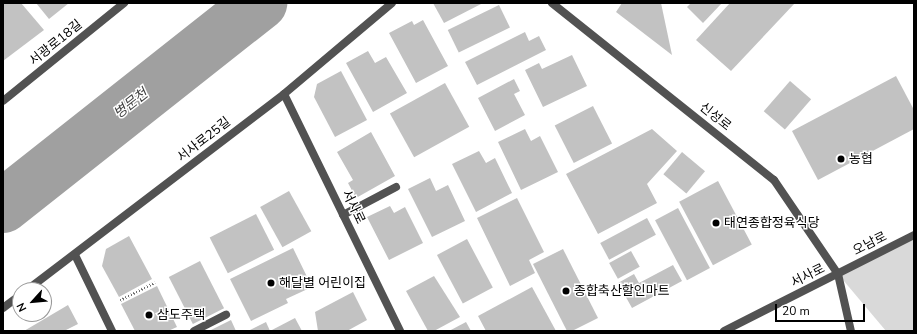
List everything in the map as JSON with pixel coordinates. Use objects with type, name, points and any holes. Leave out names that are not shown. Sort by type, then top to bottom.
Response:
[{"type":"street","name":"서광로18길","points":[[3,101],[124,3]]},
{"type":"street","name":"서사로25길","points":[[38,282],[284,94],[392,3]]},
{"type":"street","name":"신성로","points":[[552,3],[774,180],[838,274]]},
{"type":"street","name":"서사로","points":[[284,94],[400,331]]},
{"type":"street","points":[[343,215],[396,187]]},
{"type":"street","name":"오남로","points":[[838,274],[914,235]]},
{"type":"street","points":[[75,255],[112,331]]},
{"type":"street","name":"서사로","points":[[724,331],[838,274]]},
{"type":"street","points":[[838,274],[851,331]]},
{"type":"street","points":[[3,308],[12,301]]},
{"type":"street","points":[[194,331],[226,315]]},
{"type":"path","points":[[118,302],[155,282]]},
{"type":"shaded area","points":[[914,235],[914,331],[886,331],[838,274]]},
{"type":"building","points":[[3,3],[21,3],[44,30],[3,61]]},
{"type":"building","points":[[36,3],[69,3],[49,19]]},
{"type":"building","points":[[433,3],[483,3],[444,23]]},
{"type":"building","points":[[622,3],[661,3],[672,55],[616,12]]},
{"type":"building","points":[[691,3],[722,3],[703,23],[687,7]]},
{"type":"building","points":[[730,3],[795,3],[731,71],[696,40]]},
{"type":"building","points":[[499,5],[510,27],[459,52],[448,30]]},
{"type":"building","points":[[423,20],[448,66],[416,83],[389,33],[412,21],[414,25]]},
{"type":"building","points":[[525,32],[529,41],[539,36],[546,50],[477,85],[465,62]]},
{"type":"building","points":[[368,51],[375,63],[386,57],[407,93],[373,112],[346,63]]},
{"type":"building","points":[[572,55],[587,86],[543,107],[525,70],[539,63],[542,69]]},
{"type":"building","points":[[341,71],[367,120],[335,137],[314,97],[317,84]]},
{"type":"building","points":[[896,76],[914,110],[914,129],[818,180],[792,131]]},
{"type":"building","points":[[514,79],[520,91],[514,94],[525,115],[495,131],[478,98]]},
{"type":"building","points":[[790,81],[811,99],[785,130],[764,111]]},
{"type":"building","points":[[445,83],[469,127],[414,157],[390,114]]},
{"type":"building","points":[[593,106],[612,143],[574,163],[555,126]]},
{"type":"building","points":[[525,129],[531,141],[540,136],[558,172],[521,190],[498,142]]},
{"type":"building","points":[[652,129],[677,151],[647,184],[657,203],[598,234],[566,174]]},
{"type":"building","points":[[371,132],[395,176],[356,198],[348,183],[353,180],[337,152]]},
{"type":"building","points":[[479,151],[486,163],[495,158],[512,193],[476,212],[452,164]]},
{"type":"building","points":[[682,152],[705,171],[686,193],[663,174]]},
{"type":"building","points":[[430,178],[436,191],[448,185],[465,221],[432,237],[408,189]]},
{"type":"building","name":"태연종합정육식당","points":[[718,181],[752,245],[713,265],[679,202]]},
{"type":"building","points":[[289,191],[311,231],[282,247],[260,207]]},
{"type":"building","points":[[517,198],[544,252],[529,260],[535,273],[510,286],[477,218]]},
{"type":"building","points":[[390,206],[394,213],[405,207],[423,243],[389,260],[367,217]]},
{"type":"building","points":[[678,208],[710,268],[687,280],[655,220]]},
{"type":"building","points":[[256,214],[274,250],[228,273],[210,238]]},
{"type":"building","points":[[647,218],[656,235],[609,260],[600,243]]},
{"type":"building","points":[[129,236],[152,279],[119,297],[102,266],[106,249]]},
{"type":"building","points":[[467,239],[493,288],[463,304],[437,255]]},
{"type":"building","name":"해달별 어린이집","points":[[293,248],[312,287],[286,299],[288,303],[251,321],[230,279]]},
{"type":"building","name":"종합축산할인마트","points":[[563,249],[598,318],[572,331],[567,331],[533,264]]},
{"type":"building","points":[[631,251],[640,267],[618,279],[609,263]]},
{"type":"building","points":[[200,261],[224,308],[193,324],[169,277]]},
{"type":"building","points":[[673,265],[682,281],[632,308],[618,283],[634,274],[639,283]]},
{"type":"building","points":[[434,276],[460,317],[434,331],[428,331],[406,291]]},
{"type":"building","name":"삼도주택","points":[[157,286],[177,327],[168,331],[135,331],[121,304]]},
{"type":"building","points":[[532,287],[556,331],[486,331],[478,316]]},
{"type":"building","points":[[353,292],[367,320],[347,331],[318,331],[315,312]]},
{"type":"building","points":[[68,305],[78,324],[64,331],[24,331],[39,322],[52,322],[52,314]]},
{"type":"building","points":[[295,318],[302,331],[270,331]]},
{"type":"building","points":[[231,320],[236,331],[209,331]]},
{"type":"building","points":[[266,322],[270,331],[248,331]]},
{"type":"building","points":[[466,322],[471,331],[449,331]]},
{"type":"waterway","name":"병문천","points":[[3,206],[260,3]]},
{"type":"place","name":"농협","points":[[841,159]]},
{"type":"place","name":"태연종합정육식당","points":[[716,223]]},
{"type":"place","name":"해달별 어린이집","points":[[271,283]]},
{"type":"place","name":"종합축산할인마트","points":[[566,291]]},
{"type":"place","name":"삼도주택","points":[[149,315]]}]
